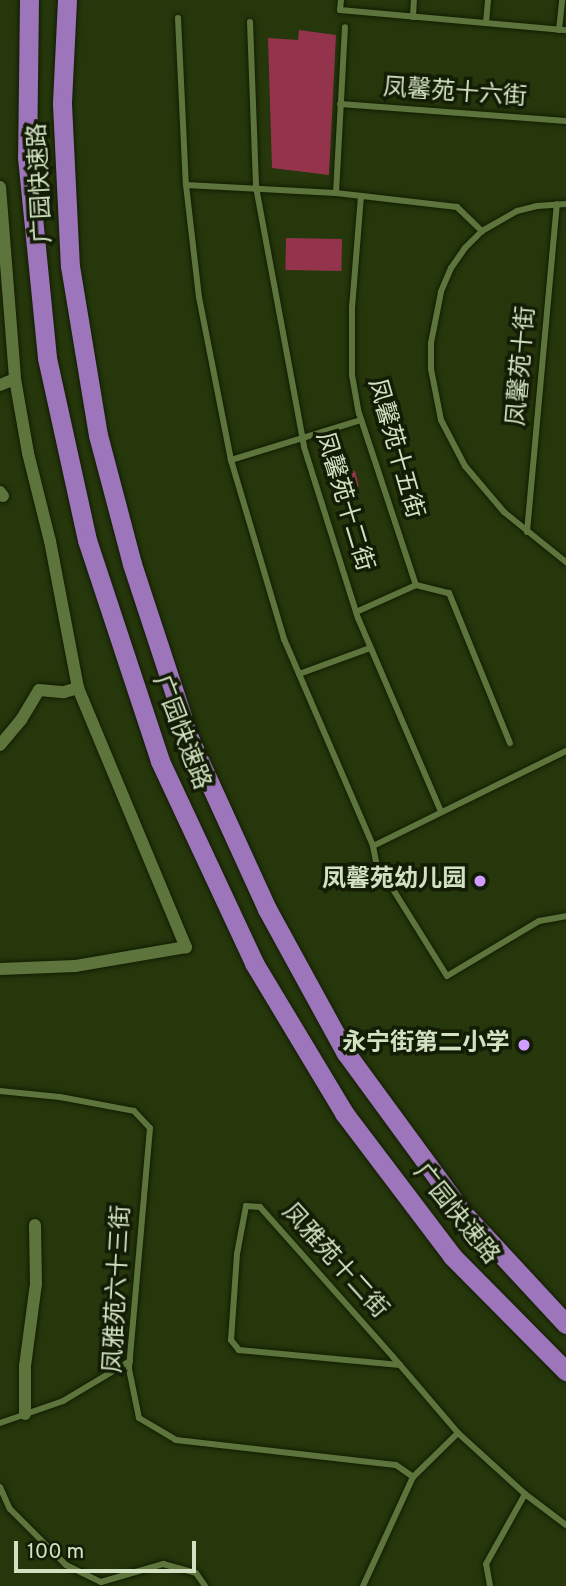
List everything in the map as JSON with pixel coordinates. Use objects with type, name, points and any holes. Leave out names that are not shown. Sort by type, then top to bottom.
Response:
[{"type":"highway","name":"广园快速路","points":[[27,0],[27,157],[47,358],[87,540],[160,761],[254,963],[344,1113],[452,1256],[564,1370]]},
{"type":"highway","name":"广园快速路","points":[[67,0],[62,104],[71,266],[98,435],[132,564],[190,740],[267,909],[346,1053],[464,1214],[566,1324]]},
{"type":"street","points":[[0,187],[15,379],[78,688],[186,947],[75,966],[0,969]]},
{"type":"street","points":[[0,385],[15,379]]},
{"type":"street","points":[[0,745],[22,720],[39,690],[64,692],[78,688]]},
{"type":"street","points":[[25,1414],[25,1366],[36,1284],[35,1225]]},
{"type":"lane","points":[[341,0],[340,10],[562,30],[562,0]]},
{"type":"lane","points":[[413,17],[414,0]]},
{"type":"lane","points":[[486,23],[488,0]]},
{"type":"lane","points":[[178,18],[186,185],[199,297],[231,460],[284,639],[373,846],[376,862],[447,976],[539,921],[566,916]]},
{"type":"lane","name":"凤馨苑十二街","points":[[250,22],[256,187],[302,438],[356,612],[441,813]]},
{"type":"lane","points":[[336,193],[345,27]]},
{"type":"lane","name":"凤馨苑十六街","points":[[340,104],[566,121]]},
{"type":"lane","points":[[186,185],[336,193],[457,207],[482,231]]},
{"type":"lane","name":"凤馨苑十五街","points":[[360,196],[352,320],[352,375],[361,420],[416,585]]},
{"type":"lane","name":"凤馨苑十街","points":[[527,532],[557,204]]},
{"type":"lane","points":[[566,204],[517,211],[482,231],[451,268],[441,292],[431,343],[435,395],[441,420],[466,466],[483,490],[527,532],[566,562]]},
{"type":"lane","points":[[231,460],[361,420]]},
{"type":"lane","points":[[356,612],[416,585],[449,593],[510,743]]},
{"type":"lane","points":[[299,674],[370,648]]},
{"type":"lane","points":[[373,846],[566,751]]},
{"type":"lane","name":"凤雅苑六十三街","points":[[0,1091],[60,1097],[134,1111],[150,1128],[130,1361],[139,1418],[176,1440],[396,1465],[413,1477]]},
{"type":"lane","name":"凤雅苑十二街","points":[[400,1365],[239,1350],[231,1340],[237,1254],[246,1206],[260,1207],[400,1365],[458,1433],[525,1494],[566,1525]]},
{"type":"lane","points":[[0,1423],[63,1401],[130,1361]]},
{"type":"lane","points":[[363,1586],[413,1477],[458,1433]]},
{"type":"lane","points":[[0,1487],[10,1509],[42,1544],[66,1565],[78,1571],[101,1582],[163,1564],[195,1573],[205,1586]]},
{"type":"lane","points":[[490,1586],[486,1564],[525,1494]]},
{"type":"shaded area","points":[[299,30],[336,35],[329,175],[272,168],[268,38],[298,40]]},
{"type":"shaded area","points":[[286,238],[342,239],[341,271],[285,270]]},
{"type":"shaded area","points":[[355,471],[359,487],[333,493],[329,478]]},
{"type":"place","name":"凤馨苑幼儿园","points":[[480,881]]},
{"type":"place","name":"永宁街第二小学","points":[[524,1045]]}]
